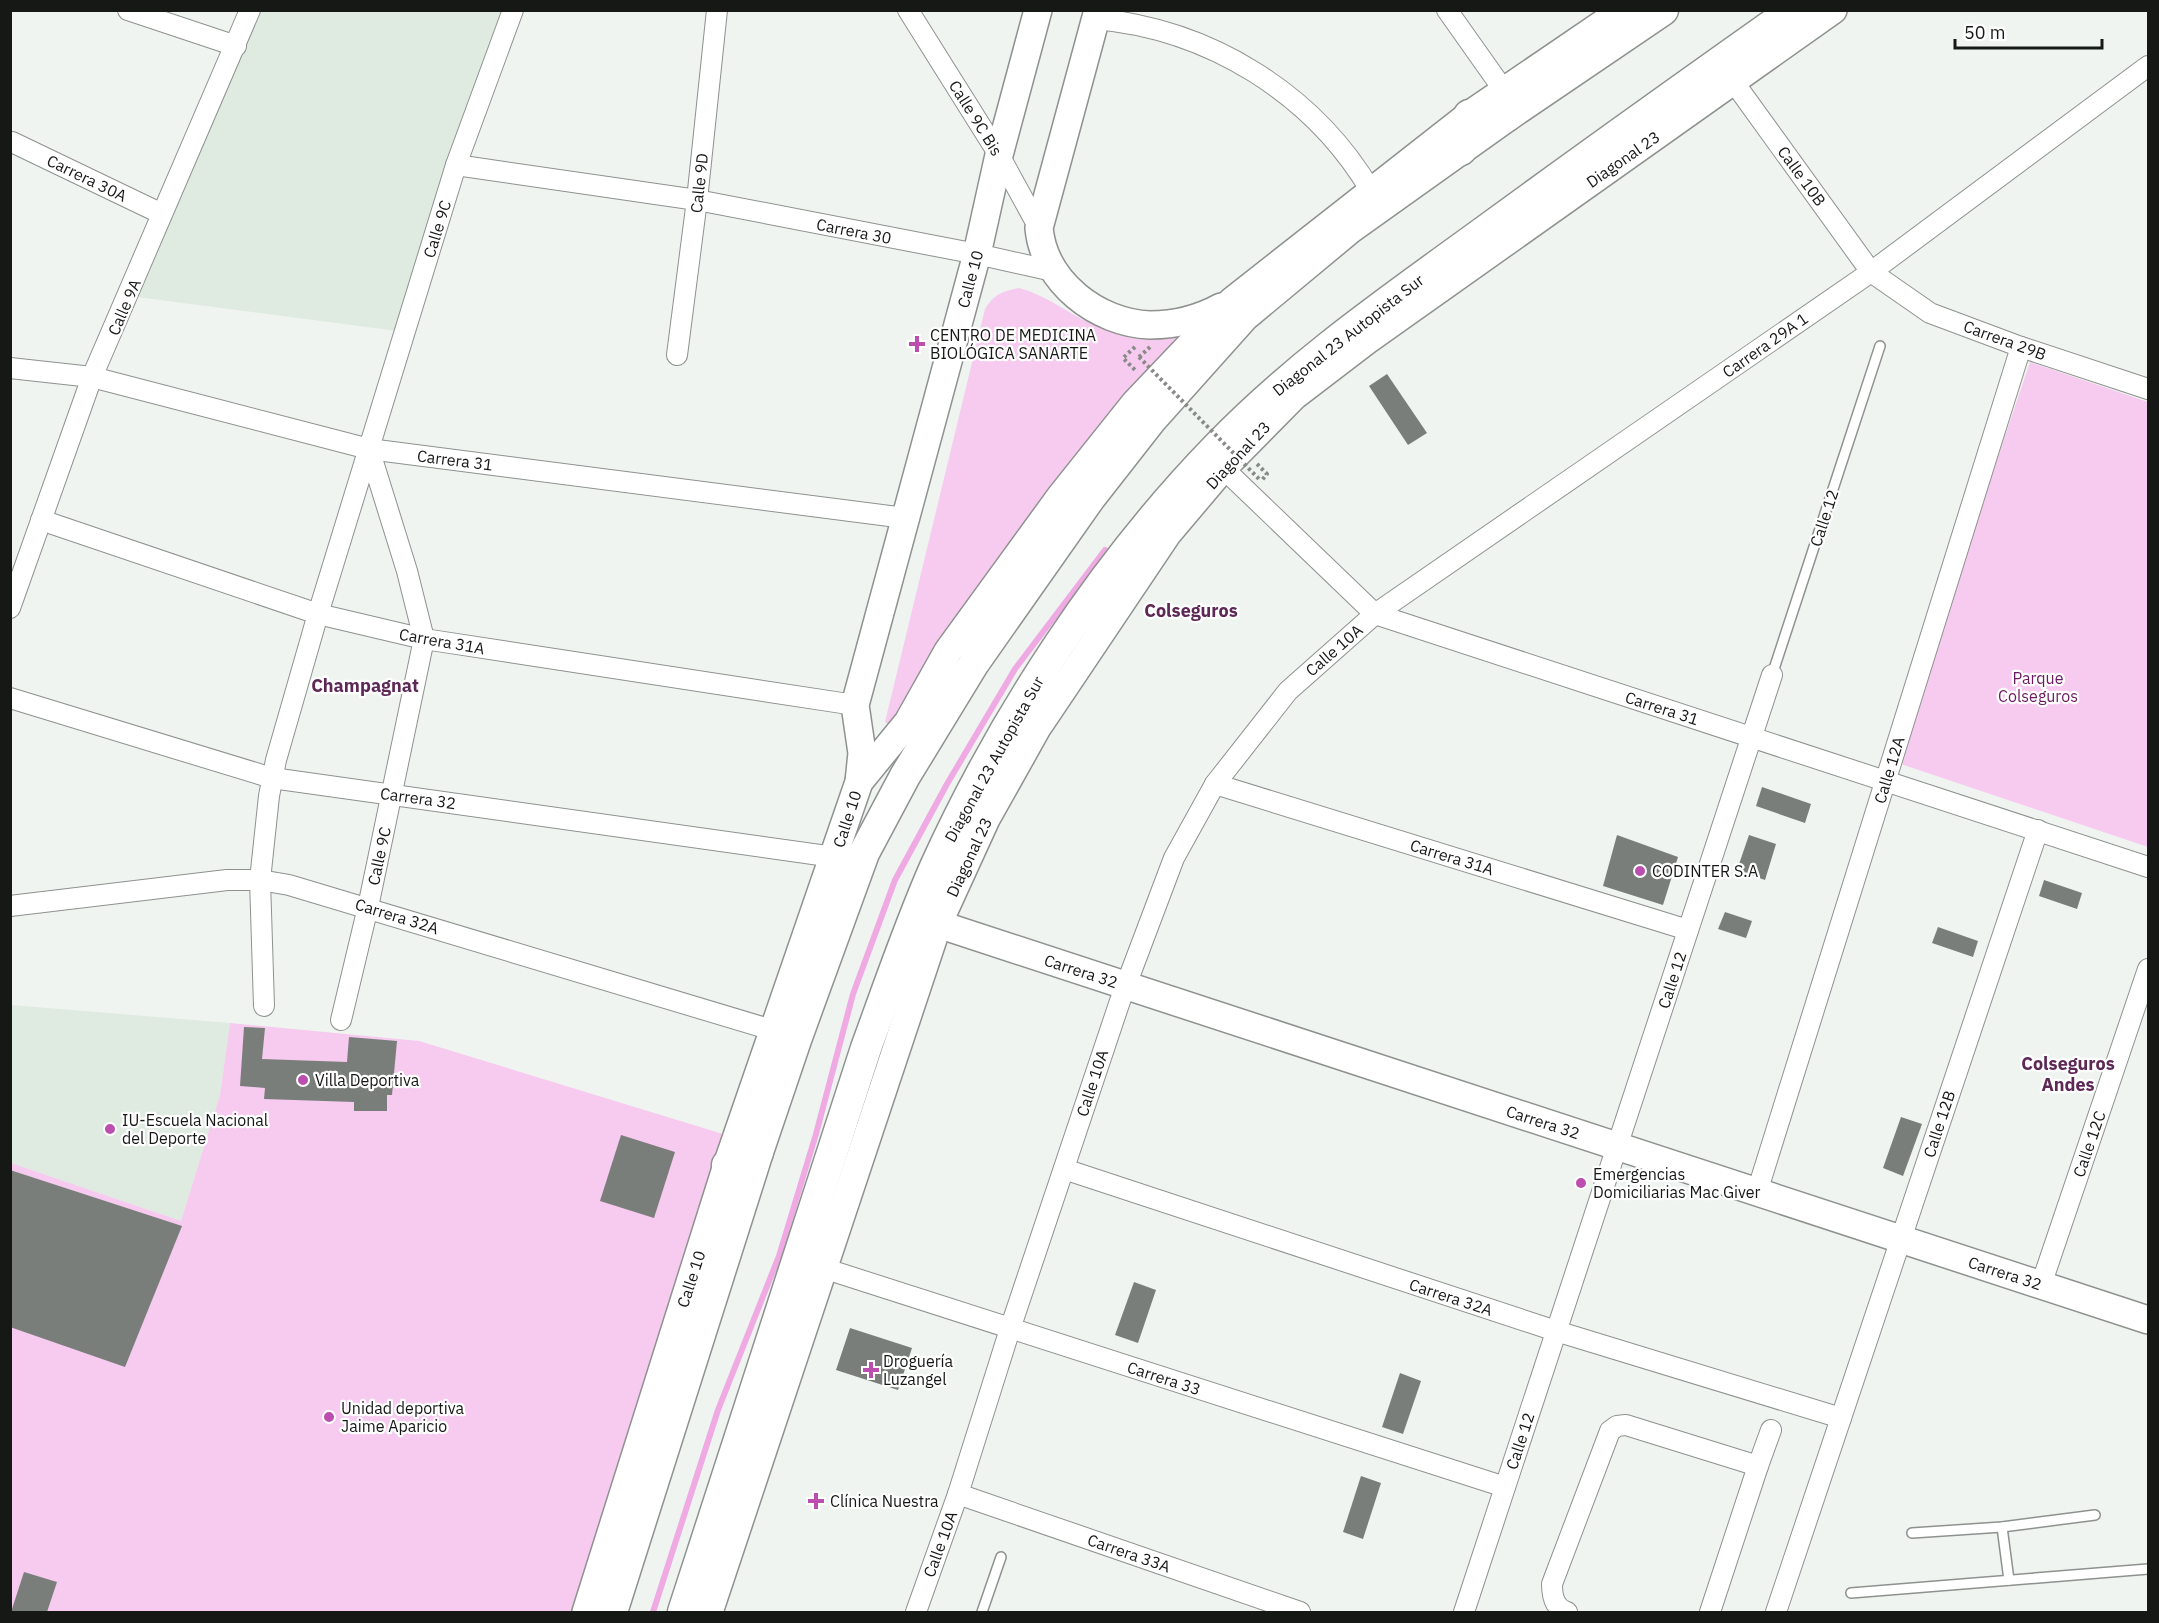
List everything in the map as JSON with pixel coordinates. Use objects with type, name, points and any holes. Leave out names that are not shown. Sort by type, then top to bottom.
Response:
[{"type":"main road","points":[[1461,150],[1469,115],[1506,104],[1663,10]]},
{"type":"main road","name":"Diagonal 23 Autopista Sur","points":[[879,1056],[900,956],[935,868],[976,786],[1021,704],[1117,563],[1170,499],[1216,448],[1276,389],[1352,327],[1792,10]]},
{"type":"main road","points":[[785,1033],[864,853],[904,776],[1080,491],[1151,420],[1244,316],[1350,228],[1461,150],[1506,104]]},
{"type":"main road","name":"Calle 10","points":[[612,1612],[758,1152],[785,1033]]},
{"type":"main road","points":[[683,1612],[879,1056]]},
{"type":"main road","points":[[743,1198],[726,1169],[758,1152]]},
{"type":"street","points":[[128,10],[236,46]]},
{"type":"street","name":"Calle 9A","points":[[10,608],[92,377],[129,296],[250,10]]},
{"type":"street","name":"Calle 9C","points":[[264,1006],[260,880],[272,778],[318,614],[456,165],[513,10]]},
{"type":"street","name":"Calle 9D","points":[[676,355],[697,200],[717,10]]},
{"type":"street","name":"Calle 9C Bis","points":[[908,10],[999,155],[1039,228]]},
{"type":"street","name":"Calle 10","points":[[586,1612],[726,1169],[785,1033],[834,857],[859,782],[862,753],[855,705],[977,254],[999,155],[1038,10]]},
{"type":"street","points":[[1448,10],[1506,104],[1623,10]]},
{"type":"street","name":"Diagonal 23","points":[[879,1056],[986,819],[1037,728],[1168,533],[1223,468],[1294,396],[1366,341],[1833,10]]},
{"type":"street","points":[[1232,301],[1203,316],[1172,324],[1149,325],[1127,321],[1105,314],[1085,303],[1053,271],[1046,258],[1040,242],[1039,228],[1097,15],[1161,30],[1210,47],[1255,71],[1296,101],[1332,137],[1371,191]]},
{"type":"street","name":"Carrera 29A 1","points":[[1375,614],[1870,272],[2148,66]]},
{"type":"street","name":"Calle 10B","points":[[1733,81],[1870,272]]},
{"type":"street","points":[[859,782],[908,722],[948,651],[1080,491],[1135,403],[1232,301],[1469,115]]},
{"type":"street","name":"Carrera 30A","points":[[12,142],[162,214]]},
{"type":"street","name":"Carrera 30","points":[[456,165],[697,200],[977,254],[1053,271]]},
{"type":"street","name":"Carrera 29B","points":[[1870,272],[1930,313],[2021,347],[2148,389]]},
{"type":"street","name":"Calle 12A","points":[[1757,1192],[2021,347]]},
{"type":"street","name":"Carrera 31","points":[[10,368],[92,377],[369,449],[906,518]]},
{"type":"street","name":"Calle 9C","points":[[341,1020],[368,907],[424,639],[369,449]]},
{"type":"street","name":"Carrera 31","points":[[1223,468],[1375,614],[2148,867]]},
{"type":"street","name":"Carrera 31A","points":[[41,520],[318,614],[424,639],[855,705]]},
{"type":"street","name":"Calle 10A","points":[[916,1612],[958,1494],[1010,1329],[1125,985],[1173,858],[1215,784],[1288,691],[1375,614]]},
{"type":"street","name":"Calle 12","points":[[1464,1612],[1772,675]]},
{"type":"street","name":"Carrera 32","points":[[10,698],[272,778],[834,857]]},
{"type":"street","name":"Carrera 31A","points":[[1215,784],[1688,930]]},
{"type":"street","name":"Calle 12B","points":[[1776,1612],[2038,830]]},
{"type":"street","name":"Carrera 32A","points":[[10,906],[227,880],[260,880],[289,885],[368,907],[785,1033]]},
{"type":"street","name":"Carrera 32","points":[[938,924],[2148,1320]]},
{"type":"street","name":"Calle 12C","points":[[2041,1285],[2148,969]]},
{"type":"street","points":[[709,1612],[823,1268],[879,1056]]},
{"type":"street","name":"Carrera 32A","points":[[1064,1169],[1556,1331],[1841,1418]]},
{"type":"street","name":"Carrera 33","points":[[823,1268],[1505,1487]]},
{"type":"street","points":[[1567,1612],[1560,1610],[1552,1598],[1552,1584],[1610,1431],[1617,1426],[1626,1425],[1758,1466]]},
{"type":"street","points":[[1710,1612],[1771,1430]]},
{"type":"street","name":"Carrera 33A","points":[[958,1494],[1300,1612]]},
{"type":"lane","name":"Calle 12","points":[[1772,675],[1880,346]]},
{"type":"lane","points":[[1912,1533],[2002,1527],[2095,1515]]},
{"type":"lane","points":[[2002,1527],[2009,1580]]},
{"type":"lane","points":[[982,1612],[1001,1557]]},
{"type":"lane","points":[[1851,1593],[2148,1569]]},
{"type":"path","points":[[1139,357],[1261,481],[1267,474],[1255,461]]},
{"type":"shaded area","points":[[250,11],[513,11],[405,332],[129,296]]},
{"type":"shaded area","name":"IU-Escuela Nacional del Deporte","points":[[11,1005],[230,1023],[220,1095],[181,1221],[11,1163]]},
{"type":"green space","points":[[1019,288],[1038,295],[1081,319],[1101,327],[1136,332],[1183,333],[891,726],[885,722],[985,309],[999,294]]},
{"type":"green space","name":"Parque Colseguros","points":[[2030,362],[2148,402],[2148,847],[1895,762]]},
{"type":"green space","name":"Unidad deportiva Jaime Aparicio","points":[[230,1023],[419,1041],[736,1138],[586,1612],[11,1612],[11,1163],[181,1221],[220,1095]]},
{"type":"building","points":[[1387,374],[1427,433],[1408,445],[1369,386]]},
{"type":"building","points":[[1762,787],[1811,804],[1805,823],[1756,806]]},
{"type":"building","name":"CODINTER S.A","points":[[1617,835],[1678,857],[1663,905],[1603,886]]},
{"type":"building","points":[[1749,835],[1776,844],[1765,880],[1737,870]]},
{"type":"building","points":[[2044,880],[2082,893],[2077,909],[2039,896]]},
{"type":"building","points":[[1725,912],[1752,921],[1746,938],[1718,929]]},
{"type":"building","points":[[1938,927],[1978,941],[1973,957],[1932,943]]},
{"type":"building","points":[[244,1027],[265,1028],[262,1059],[347,1062],[349,1037],[397,1041],[392,1095],[387,1095],[387,1111],[354,1111],[354,1102],[264,1099],[265,1088],[240,1086]]},
{"type":"building","points":[[1901,1117],[1922,1124],[1903,1176],[1883,1168]]},
{"type":"building","points":[[621,1135],[675,1152],[654,1218],[600,1201]]},
{"type":"building","points":[[10,1170],[182,1226],[125,1367],[10,1327]]},
{"type":"building","points":[[1134,1282],[1156,1290],[1138,1343],[1115,1335]]},
{"type":"building","points":[[850,1328],[912,1348],[898,1390],[836,1370]]},
{"type":"building","points":[[1400,1373],[1421,1381],[1403,1434],[1382,1427]]},
{"type":"building","points":[[1361,1476],[1381,1483],[1363,1539],[1343,1532]]},
{"type":"building","points":[[24,1572],[57,1582],[47,1612],[11,1612]]},
{"type":"waterway","points":[[653,1612],[718,1410],[779,1256],[816,1134],[853,994],[895,880],[947,784],[1015,669],[1105,550]]},
{"type":"place","name":"CENTRO DE MEDICINA BIOLÓGICA SANARTE","points":[[917,344]]},
{"type":"place","name":"CODINTER S.A","points":[[1640,871]]},
{"type":"place","name":"Villa Deportiva","points":[[303,1080]]},
{"type":"place","name":"IU-Escuela Nacional del Deporte","points":[[110,1129]]},
{"type":"place","name":"Emergencias Domiciliarias Mac Giver","points":[[1581,1183]]},
{"type":"place","name":"Droguería Luzangel","points":[[871,1370]]},
{"type":"place","name":"Unidad deportiva Jaime Aparicio","points":[[329,1417]]},
{"type":"place","name":"Clínica Nuestra","points":[[816,1501]]},
{"type":"district","name":"Colseguros","points":[[1191,611]]},
{"type":"district","name":"Champagnat","points":[[365,686]]},
{"type":"district","name":"Colseguros Andes","points":[[2068,1074]]}]
